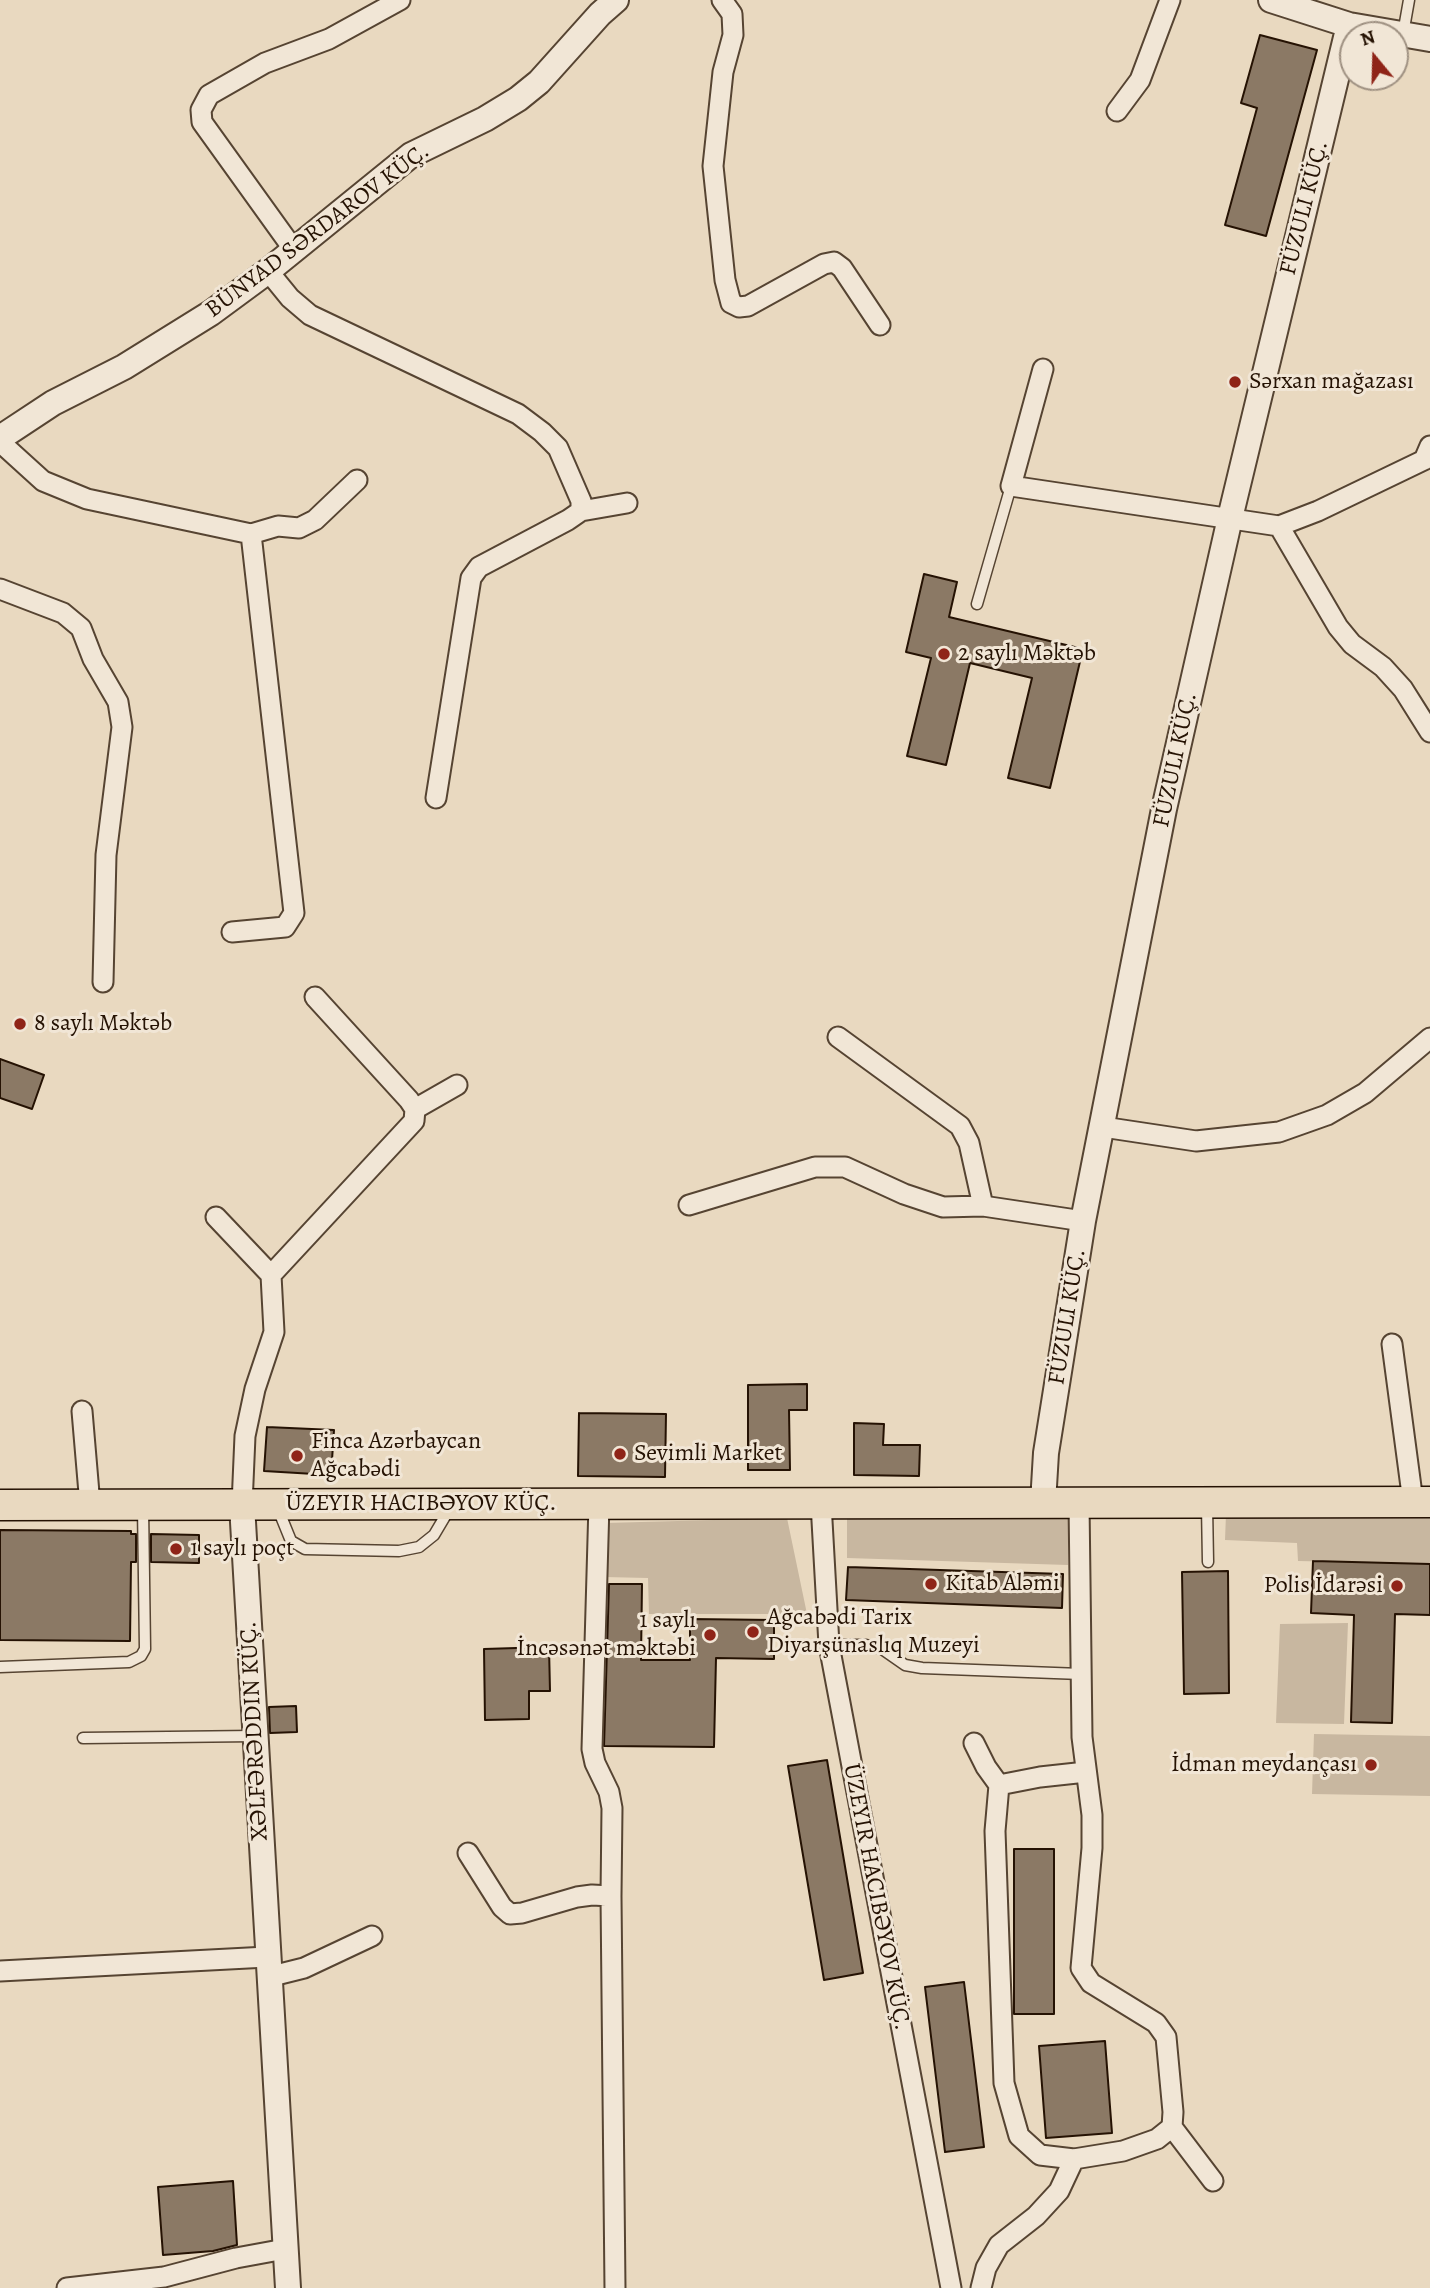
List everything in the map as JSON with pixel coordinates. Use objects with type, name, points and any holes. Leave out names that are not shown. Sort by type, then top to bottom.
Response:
[{"type":"main road","points":[[0,1505],[1422,1502]]},
{"type":"street","points":[[293,250],[202,122],[201,110],[209,95],[265,63],[329,39],[400,0]]},
{"type":"street","name":"BÜNYAD SƏRDAROV KÜÇ.","points":[[0,440],[53,403],[166,342],[268,271],[411,155],[518,99],[539,82],[616,0]]},
{"type":"street","points":[[722,0],[732,15],[733,35],[723,72],[713,166],[725,280],[731,303],[739,307],[748,306],[824,264],[834,262],[842,268],[880,325]]},
{"type":"street","points":[[1117,111],[1140,80],[1170,0]]},
{"type":"street","points":[[1271,0],[1339,22]]},
{"type":"street","points":[[1409,36],[1430,39]]},
{"type":"street","name":"FÜZULI KÜÇ.","points":[[1042,1503],[1045,1453],[1083,1221],[1164,809],[1230,518],[1339,66]]},
{"type":"street","points":[[268,271],[290,298],[310,315],[518,414],[542,432],[558,448],[581,501],[582,511]]},
{"type":"street","points":[[1043,369],[1011,486],[1279,526],[1318,511],[1428,456]]},
{"type":"street","points":[[0,440],[43,481],[87,499],[251,534],[278,526],[299,528],[315,520],[356,480]]},
{"type":"street","points":[[436,798],[471,578],[479,567],[582,511],[627,503]]},
{"type":"street","points":[[1279,526],[1338,627],[1352,644],[1382,667],[1403,689],[1430,732]]},
{"type":"street","points":[[232,932],[285,927],[294,914],[251,534]]},
{"type":"street","points":[[0,589],[63,613],[81,628],[93,659],[118,702],[122,727],[106,855],[103,982]]},
{"type":"street","points":[[271,1275],[414,1121],[415,1109],[409,1100],[315,997]]},
{"type":"street","points":[[838,1037],[960,1126],[969,1143],[983,1206]]},
{"type":"street","points":[[1102,1127],[1196,1141],[1279,1132],[1327,1115],[1365,1093],[1430,1038]]},
{"type":"street","points":[[415,1109],[457,1085]]},
{"type":"street","points":[[689,1205],[816,1167],[845,1167],[904,1194],[943,1206],[983,1206],[1083,1221]]},
{"type":"street","points":[[216,1217],[271,1275],[274,1332],[255,1389],[245,1436],[242,1505]]},
{"type":"street","points":[[1392,1344],[1422,1502]]},
{"type":"street","points":[[82,1411],[90,1505]]},
{"type":"street","points":[[821,1503],[829,1645],[951,2288]]},
{"type":"street","points":[[1079,1503],[1082,1737],[1092,1815],[1092,1849],[1081,1968],[1091,1983],[1156,2023],[1166,2037],[1172,2127],[1213,2181]]},
{"type":"street","points":[[599,1504],[592,1749],[595,1763],[609,1792],[612,1808],[615,2288]]},
{"type":"street","name":"XƏLFƏRƏDDIN KÜÇ.","points":[[242,1505],[288,2288]]},
{"type":"street","points":[[974,1743],[999,1785],[995,1831],[1004,2083],[1019,2136],[1040,2155],[1074,2159],[1123,2151],[1157,2140],[1172,2127]]},
{"type":"street","points":[[999,1785],[1086,1772]]},
{"type":"street","points":[[468,1853],[510,1914],[523,1913],[577,1897],[611,1896]]},
{"type":"street","points":[[0,1971],[304,1968],[372,1936]]},
{"type":"street","points":[[981,2288],[986,2269],[999,2245],[1036,2216],[1059,2191],[1074,2159]]},
{"type":"street","points":[[66,2288],[164,2277],[236,2258],[285,2249]]},
{"type":"lane","points":[[1405,21],[1409,0]]},
{"type":"lane","points":[[976,604],[1011,486]]},
{"type":"lane","points":[[1207,1502],[1208,1562]]},
{"type":"lane","points":[[276,1505],[291,1541],[305,1549],[399,1551],[419,1547],[434,1535],[452,1504]]},
{"type":"lane","points":[[0,1667],[130,1662],[141,1656],[145,1649],[143,1505]]},
{"type":"lane","points":[[829,1645],[866,1645],[882,1649],[905,1665],[922,1668],[1082,1674]]},
{"type":"lane","points":[[83,1738],[255,1735]]},
{"type":"shaded area","points":[[1226,1514],[1430,1514],[1430,1564],[1298,1561],[1297,1543],[1225,1540]]},
{"type":"shaded area","points":[[847,1517],[1068,1517],[1068,1565],[847,1558]]},
{"type":"shaded area","points":[[787,1518],[807,1614],[649,1614],[648,1578],[604,1577],[605,1523]]},
{"type":"shaded area","points":[[1348,1623],[1344,1724],[1276,1723],[1280,1624]]},
{"type":"shaded area","name":"İdman meydançası","points":[[1314,1734],[1430,1736],[1430,1796],[1312,1794]]},
{"type":"building","points":[[1260,35],[1317,50],[1266,236],[1225,225],[1257,108],[1241,103]]},
{"type":"building","points":[[924,574],[957,582],[949,617],[1083,649],[1050,788],[1008,778],[1032,678],[970,663],[946,765],[907,756],[931,658],[906,652]]},
{"type":"building","points":[[0,1059],[44,1075],[32,1109],[0,1098]]},
{"type":"building","points":[[807,1384],[807,1410],[789,1410],[790,1470],[748,1470],[748,1385]]},
{"type":"building","points":[[579,1413],[666,1414],[665,1477],[578,1476]]},
{"type":"building","points":[[854,1423],[884,1424],[883,1445],[920,1445],[919,1476],[854,1475]]},
{"type":"building","points":[[267,1427],[334,1430],[331,1475],[264,1471]]},
{"type":"building","points":[[0,1530],[131,1531],[131,1534],[136,1534],[136,1562],[131,1562],[130,1641],[0,1640]]},
{"type":"building","points":[[151,1534],[199,1535],[199,1563],[151,1562]]},
{"type":"building","points":[[1313,1561],[1430,1564],[1430,1615],[1395,1614],[1392,1723],[1351,1722],[1354,1615],[1311,1613]]},
{"type":"building","points":[[848,1567],[1063,1574],[1062,1608],[846,1600]]},
{"type":"building","points":[[1228,1571],[1229,1693],[1184,1694],[1182,1572]]},
{"type":"building","points":[[609,1584],[642,1584],[641,1660],[690,1660],[690,1619],[774,1620],[774,1659],[716,1658],[714,1747],[604,1746]]},
{"type":"building","points":[[549,1647],[550,1691],[529,1691],[529,1719],[485,1720],[484,1649]]},
{"type":"building","points":[[296,1706],[297,1732],[270,1733],[269,1707]]},
{"type":"building","points":[[827,1760],[863,1973],[824,1980],[788,1766]]},
{"type":"building","points":[[1014,1849],[1054,1849],[1054,2014],[1014,2014]]},
{"type":"building","points":[[964,1982],[984,2147],[945,2152],[925,1987]]},
{"type":"building","points":[[1105,2041],[1112,2133],[1046,2138],[1039,2046]]},
{"type":"building","points":[[233,2181],[237,2245],[213,2251],[163,2255],[158,2187]]},
{"type":"place","name":"Sərxan mağazası","points":[[1235,382]]},
{"type":"place","name":"2 saylı Məktəb","points":[[944,654]]},
{"type":"place","name":"8 saylı Məktəb","points":[[20,1024]]},
{"type":"place","name":"Sevimli Market","points":[[620,1454]]},
{"type":"place","name":"Finca Azərbaycan Ağcabədi","points":[[297,1456]]},
{"type":"place","name":"1 saylı poçt","points":[[176,1549]]},
{"type":"place","name":"Kitab Aləmi","points":[[931,1584]]},
{"type":"place","name":"Polis İdarəsi","points":[[1397,1586]]},
{"type":"place","name":"Ağcabədi Tarix Diyarşünaslıq Muzeyi","points":[[753,1632]]},
{"type":"place","name":"1 saylı İncəsənət məktəbi","points":[[710,1635]]},
{"type":"place","name":"İdman meydançası","points":[[1371,1765]]}]
